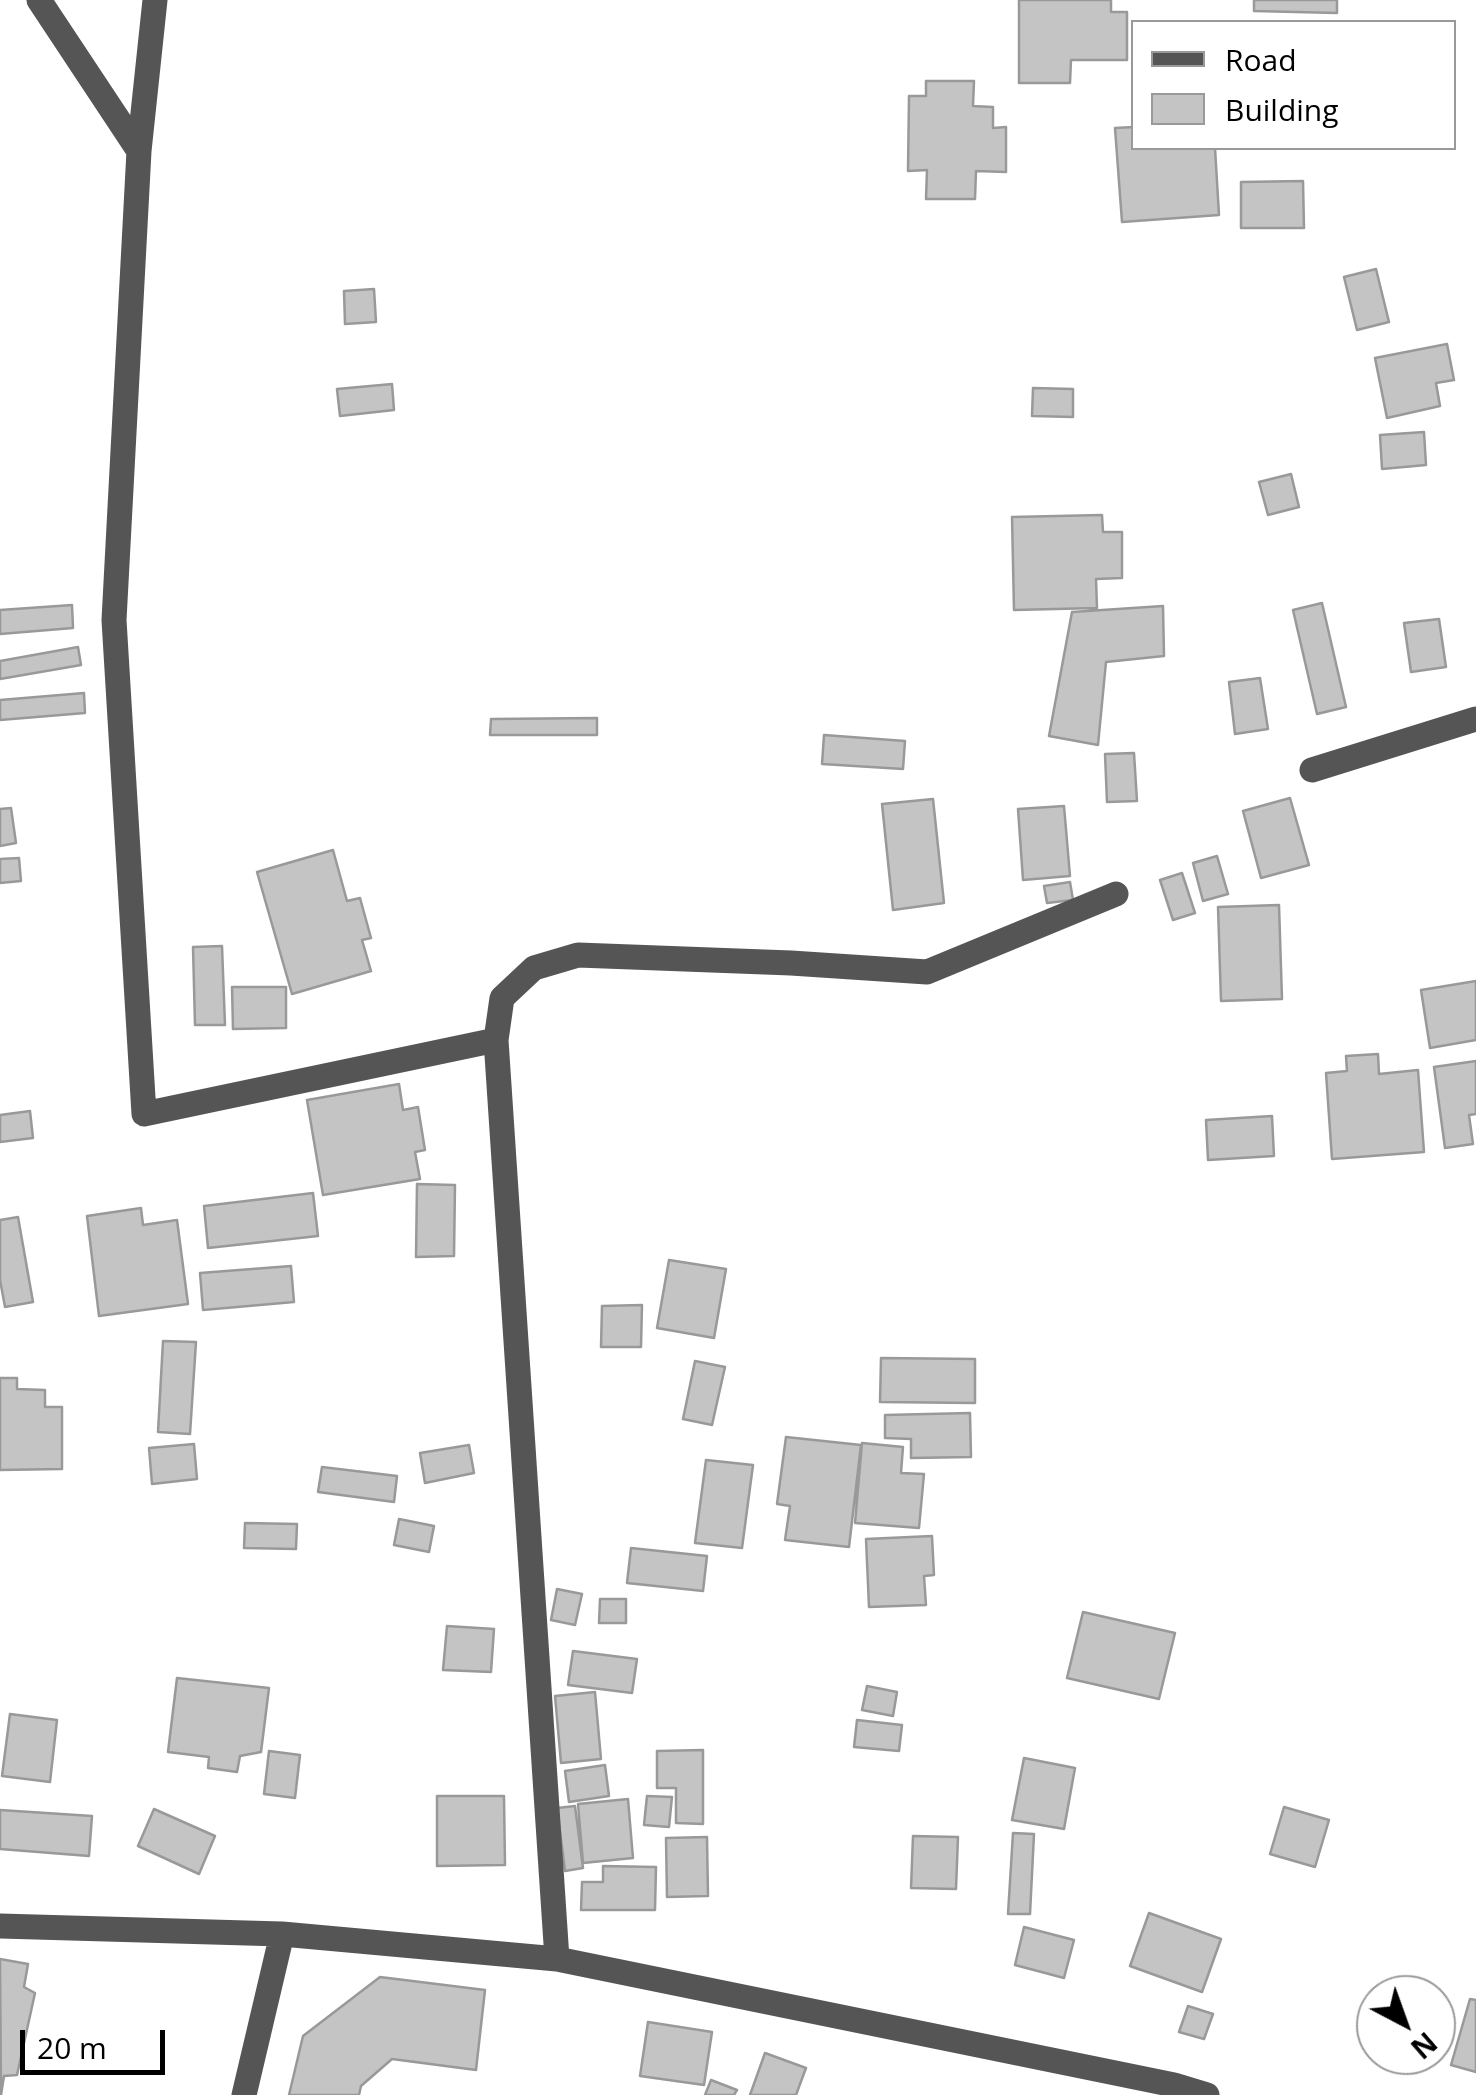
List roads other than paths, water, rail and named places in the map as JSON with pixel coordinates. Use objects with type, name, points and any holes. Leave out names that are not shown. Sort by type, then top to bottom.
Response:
[{"type":"street","points":[[40,0],[140,151]]},
{"type":"street","points":[[155,0],[140,151],[114,620],[144,1114],[496,1040]]},
{"type":"street","points":[[1312,770],[1476,719]]},
{"type":"street","points":[[556,1959],[496,1040],[502,998],[534,968],[578,955],[926,972],[1116,894]]},
{"type":"street","points":[[0,1926],[282,1934],[556,1959],[1208,2095]]},
{"type":"street","points":[[244,2095],[282,1934]]}]
